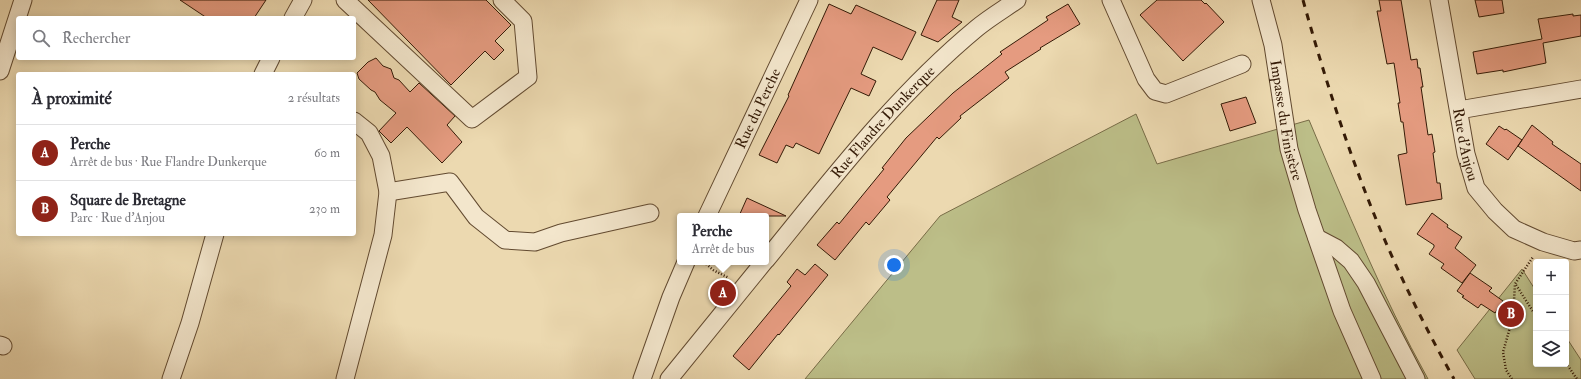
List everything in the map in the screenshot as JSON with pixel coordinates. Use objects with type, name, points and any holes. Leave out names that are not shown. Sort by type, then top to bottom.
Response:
[{"type":"street","points":[[18,16],[23,0]]},
{"type":"street","points":[[294,16],[303,0]]},
{"type":"street","points":[[345,0],[472,119],[528,77],[523,21],[502,0]]},
{"type":"street","name":"Rue du Perche","points":[[708,213],[809,0]]},
{"type":"street","name":"Rue Flandre Dunkerque","points":[[769,256],[864,140],[914,86],[977,28],[1017,0]]},
{"type":"street","points":[[1111,0],[1146,79],[1155,91],[1166,94],[1242,64]]},
{"type":"street","name":"Impasse du Finistère","points":[[1261,0],[1273,45],[1289,148],[1307,210],[1342,311],[1372,379]]},
{"type":"street","name":"Rue d'Anjou","points":[[1439,0],[1466,154],[1476,188],[1495,211],[1514,229],[1543,242],[1574,251],[1581,250]]},
{"type":"street","points":[[0,71],[16,22]]},
{"type":"street","points":[[264,72],[270,60]]},
{"type":"street","points":[[1459,110],[1581,89]]},
{"type":"street","points":[[345,379],[383,235],[388,192],[380,156],[368,133],[356,123]]},
{"type":"street","points":[[388,192],[450,182],[476,218],[505,240],[535,242],[561,233],[650,212]]},
{"type":"street","points":[[171,379],[190,323],[214,236]]},
{"type":"street","points":[[1317,238],[1336,248],[1351,261],[1366,283],[1416,379]]},
{"type":"street","points":[[642,379],[671,298],[685,265]]},
{"type":"street","name":"Rue Flandre Dunkerque","points":[[669,379],[762,265]]},
{"type":"path","points":[[1512,379],[1506,370],[1503,352],[1513,317],[1515,284],[1543,242]]},
{"type":"path","points":[[708,265],[721,275],[746,285]]},
{"type":"path","points":[[1515,284],[1533,311]]},
{"type":"path","points":[[1569,367],[1577,379]]},
{"type":"green space","points":[[1136,114],[1157,164],[1309,120],[1380,284],[1428,379],[805,379],[940,216]]},
{"type":"green space","points":[[1522,269],[1533,286],[1533,367],[1569,367],[1569,342],[1581,360],[1581,379],[1475,379],[1457,350]]},
{"type":"building","points":[[180,0],[266,0],[255,16],[204,16]]},
{"type":"building","points":[[368,0],[486,0],[511,25],[495,41],[504,50],[494,60],[485,51],[451,85]]},
{"type":"building","points":[[937,0],[959,0],[952,17],[962,22],[938,42],[921,35]]},
{"type":"building","points":[[1157,0],[1201,0],[1205,4],[1206,3],[1224,22],[1183,61],[1140,15]]},
{"type":"building","points":[[1379,0],[1401,0],[1411,60],[1417,59],[1418,68],[1420,68],[1423,87],[1421,87],[1428,135],[1432,134],[1437,183],[1440,183],[1442,199],[1406,205],[1398,155],[1407,153],[1403,122],[1401,122],[1398,103],[1400,103],[1394,63],[1387,64],[1377,11],[1381,11]]},
{"type":"building","points":[[1475,0],[1502,0],[1504,13],[1479,17]]},
{"type":"building","points":[[829,4],[851,14],[856,5],[916,32],[902,60],[873,47],[861,74],[876,81],[869,96],[851,88],[819,154],[796,143],[793,148],[786,145],[777,163],[759,155],[789,96],[788,95]]},
{"type":"building","points":[[1068,4],[1080,24],[1040,48],[1041,49],[1005,72],[1009,78],[960,116],[961,118],[939,139],[937,137],[887,197],[890,200],[869,225],[866,222],[835,260],[817,245],[837,222],[839,224],[884,169],[882,168],[906,138],[953,93],[1002,54],[1000,52],[1048,20],[1046,17]]},
{"type":"building","points":[[1573,14],[1573,16],[1581,15],[1581,36],[1543,43],[1546,63],[1503,72],[1503,70],[1477,74],[1473,52],[1542,39],[1538,19]]},
{"type":"building","points":[[376,58],[383,66],[391,69],[394,78],[399,80],[410,92],[419,83],[455,116],[447,125],[462,142],[442,163],[407,127],[391,143],[379,131],[396,113],[380,100],[375,92],[359,79],[357,73],[368,62]]},
{"type":"building","points":[[1246,97],[1256,123],[1230,131],[1221,104]]},
{"type":"building","points":[[1532,125],[1553,142],[1552,144],[1581,164],[1581,191],[1518,146]]},
{"type":"building","points":[[1499,126],[1522,140],[1508,160],[1486,144]]},
{"type":"building","points":[[747,198],[786,216],[769,216],[769,213],[740,213]]},
{"type":"building","points":[[1432,213],[1448,225],[1447,227],[1462,237],[1455,248],[1476,265],[1462,283],[1441,268],[1444,264],[1429,254],[1434,245],[1417,234]]},
{"type":"building","points":[[815,264],[828,275],[749,370],[733,356],[791,286],[787,282],[797,269],[805,275]]},
{"type":"building","points":[[1470,273],[1492,288],[1489,291],[1503,301],[1495,313],[1481,304],[1478,308],[1462,297],[1464,296],[1457,291]]},
{"type":"railway","points":[[1303,0],[1337,113],[1367,197],[1404,283],[1454,379]]},
{"type":"place","name":"Perche","points":[[723,293]]},
{"type":"place","name":"Square de Bretagne","points":[[1511,314]]}]
